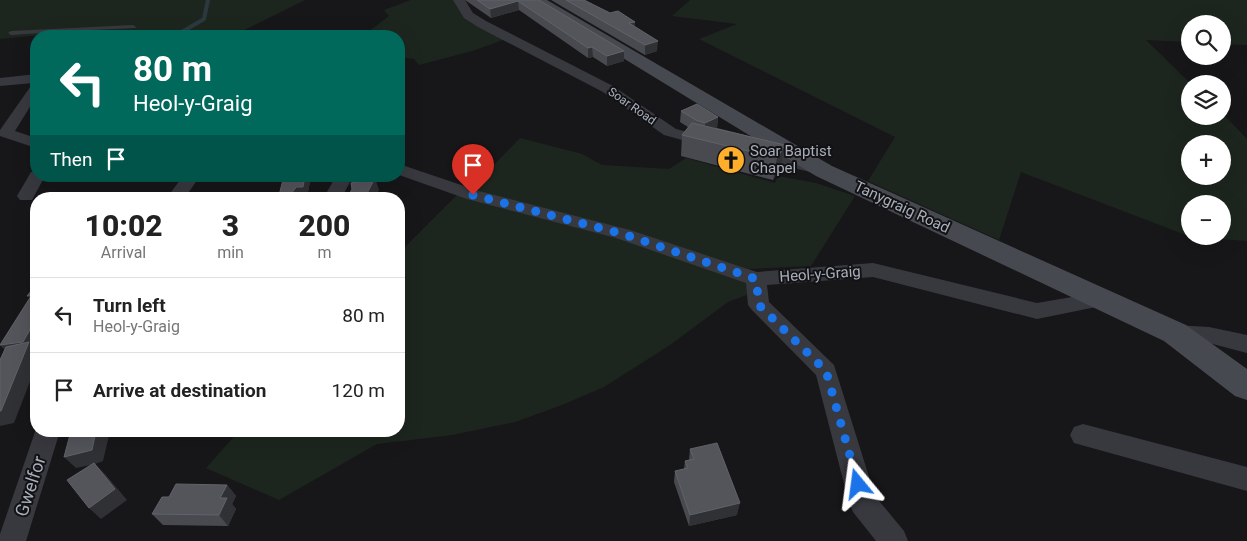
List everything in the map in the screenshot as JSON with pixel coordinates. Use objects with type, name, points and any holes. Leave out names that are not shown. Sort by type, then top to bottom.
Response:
[{"type":"main road","name":"Tanygraig Road","points":[[536,0],[824,171],[1175,332],[1247,387]]},
{"type":"street","name":"Soar Road","points":[[459,0],[468,15],[482,24],[608,89],[670,132],[718,144]]},
{"type":"street","points":[[0,82],[30,79]]},
{"type":"street","points":[[30,95],[3,134],[30,141]]},
{"type":"street","points":[[737,149],[824,171]]},
{"type":"street","name":"Heol-y-Graig","points":[[405,171],[473,195],[626,231],[756,279],[873,270],[1037,311],[1101,299]]},
{"type":"street","points":[[26,196],[34,182]]},
{"type":"street","points":[[756,279],[759,305],[826,371],[863,503],[894,541]]},
{"type":"street","points":[[1175,332],[1209,335],[1247,344]]},
{"type":"street","points":[[1083,436],[1247,479]]},
{"type":"street","name":"Gwelfor","points":[[12,541],[46,437]]},
{"type":"lane","points":[[58,30],[133,27]]},
{"type":"lane","points":[[11,33],[30,32]]},
{"type":"shaded area","points":[[0,0],[305,0],[244,30],[30,30],[30,36],[0,39]]},
{"type":"shaded area","points":[[411,0],[455,0],[503,40],[472,51],[419,65],[414,59],[405,58],[405,30],[371,30],[389,16],[384,10]]},
{"type":"shaded area","points":[[690,0],[1247,0],[1247,45],[1231,44],[1231,15],[1181,15],[1181,42],[1146,40],[1182,75],[1181,125],[1231,125],[1231,122],[1247,139],[1247,241],[1231,240],[1231,195],[1181,195],[1181,233],[1021,172],[999,240],[868,181],[895,137],[699,39],[737,24],[672,16]]},
{"type":"shaded area","points":[[520,138],[582,154],[602,165],[669,169],[686,158],[775,183],[778,176],[816,183],[855,196],[811,266],[749,269],[622,229],[470,189]]},
{"type":"shaded area","points":[[457,195],[621,239],[749,282],[752,293],[728,302],[670,345],[604,387],[515,422],[452,435],[377,444],[279,500],[206,468],[234,437],[405,437],[405,247]]},
{"type":"building","points":[[477,0],[539,0],[624,51],[607,56],[592,47],[588,48],[518,1],[490,9]]},
{"type":"building","points":[[566,0],[584,0],[610,13],[618,11],[635,22],[629,23],[658,41],[645,45]]},
{"type":"building","points":[[697,104],[718,117],[705,123],[681,111]]},
{"type":"building","points":[[692,123],[785,145],[777,158],[682,135]]},
{"type":"building","points":[[282,182],[304,182],[303,187],[296,187],[293,192],[280,192]]},
{"type":"building","points":[[373,182],[368,192],[350,192],[351,183]]},
{"type":"building","points":[[30,298],[30,330],[23,342],[0,345]]},
{"type":"building","points":[[29,342],[0,411],[0,360],[6,347]]},
{"type":"building","points":[[69,437],[95,437],[92,450],[64,457]]},
{"type":"building","points":[[717,443],[740,503],[690,515],[675,471],[688,468],[685,461],[694,459],[690,449]]},
{"type":"building","points":[[94,463],[115,489],[89,508],[67,480]]},
{"type":"building","points":[[176,484],[227,485],[220,498],[227,498],[219,515],[152,514],[162,497],[169,497]]},
{"type":"waterway","points":[[185,30],[204,19],[208,0]]},
{"type":"place","name":"Soar Baptist Chapel","points":[[731,160]]},
{"type":"route","points":[[473,195],[623,234],[756,279],[759,305],[826,371],[858,484]]}]
